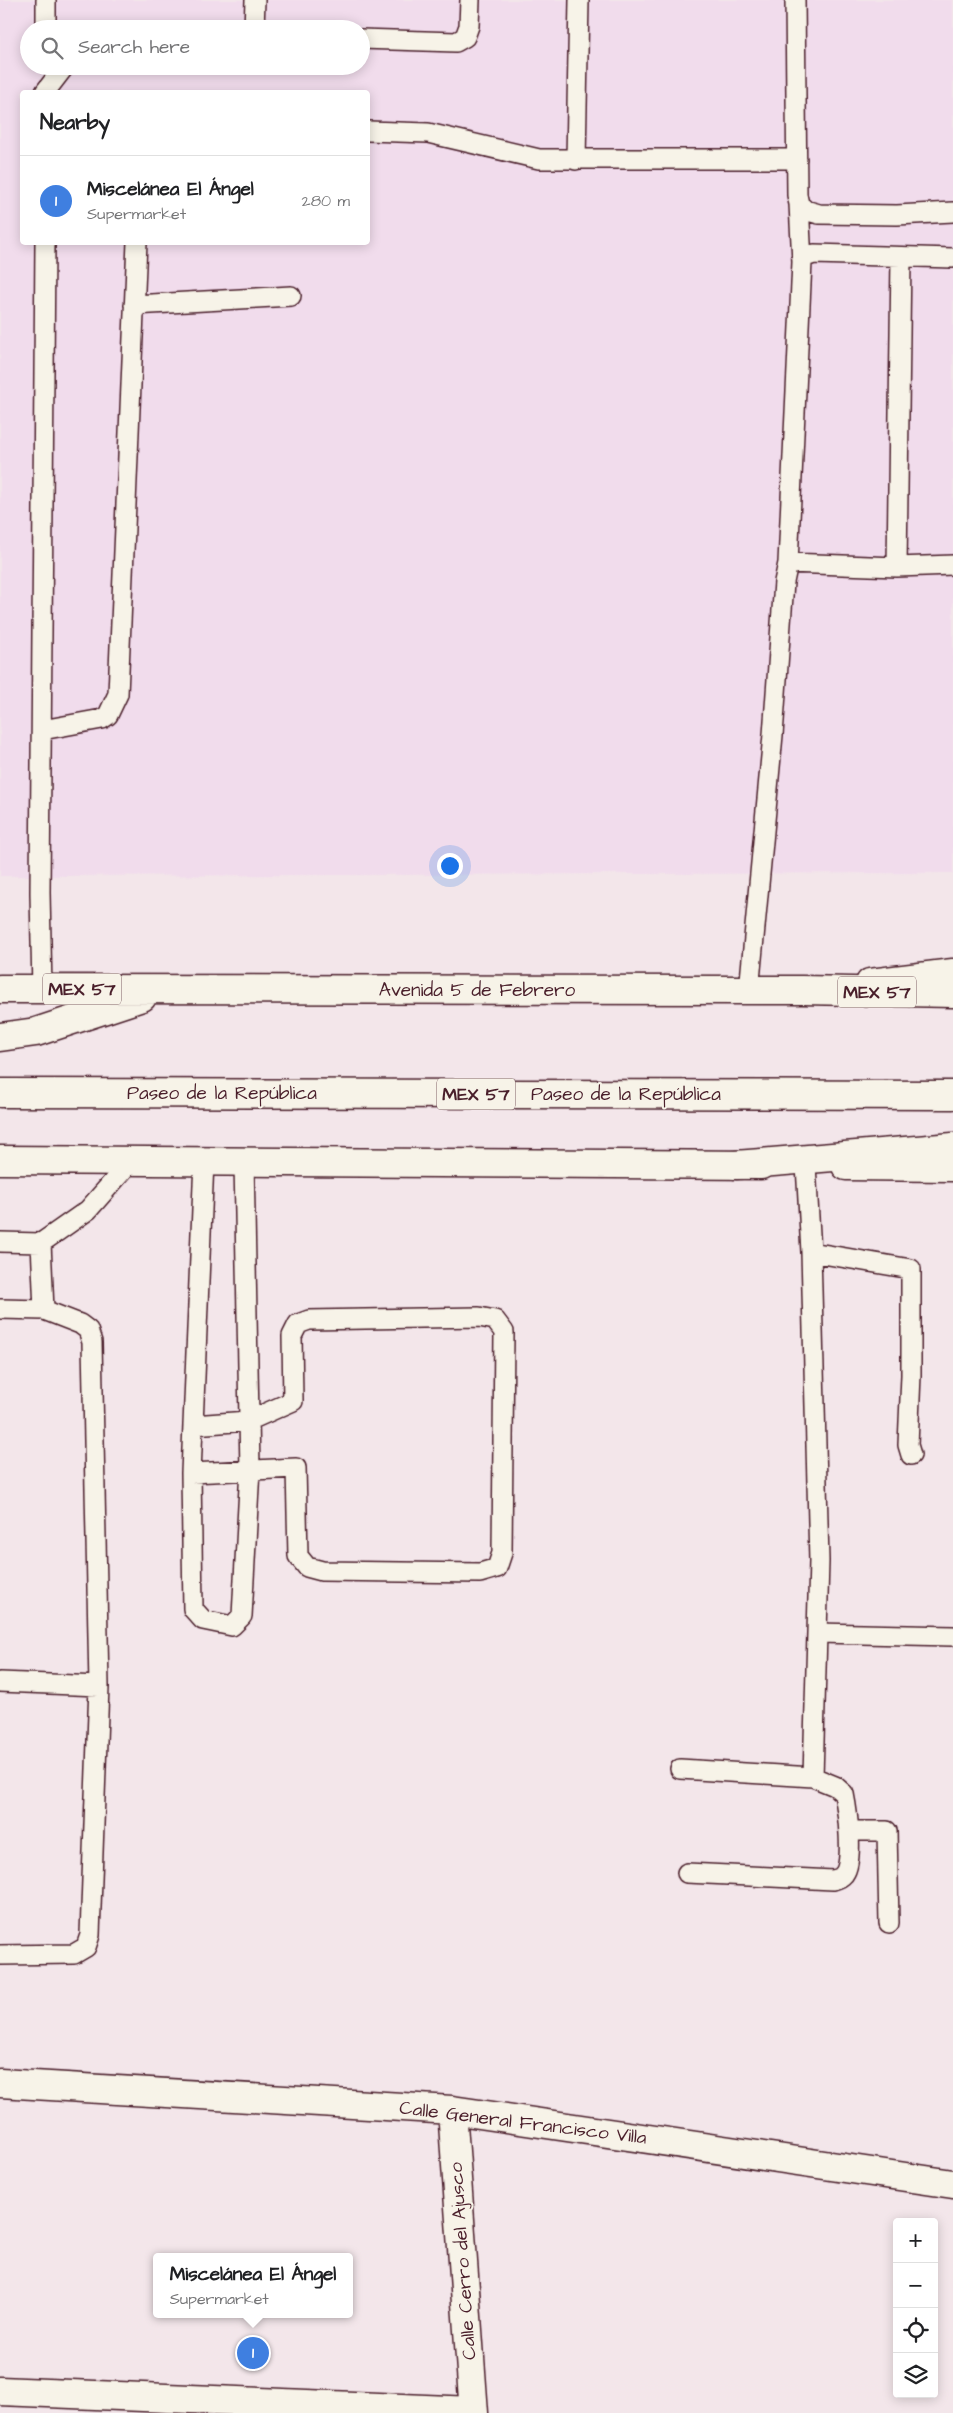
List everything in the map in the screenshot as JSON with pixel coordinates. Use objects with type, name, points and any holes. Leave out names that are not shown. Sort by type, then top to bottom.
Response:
[{"type":"main road","name":"Avenida 5 de Febrero","points":[[0,989],[749,991],[802,990],[953,973]]},
{"type":"main road","points":[[0,1037],[36,1032],[164,989]]},
{"type":"main road","name":"MEX 57","points":[[802,990],[953,993]]},
{"type":"main road","name":"Paseo de la República","points":[[0,1093],[953,1095]]},
{"type":"main road","points":[[736,1165],[953,1147]]},
{"type":"main road","points":[[0,1160],[953,1167]]},
{"type":"main road","name":"Calle General Francisco Villa","points":[[0,2083],[452,2110],[953,2184]]},
{"type":"main road","name":"Calle Cerro del Ajusco","points":[[452,2110],[474,2412]]},
{"type":"main road","points":[[0,2391],[474,2412]]},
{"type":"lane","points":[[46,0],[46,20]]},
{"type":"lane","points":[[254,20],[255,0]]},
{"type":"lane","points":[[370,39],[456,42],[465,37],[469,26],[470,0]]},
{"type":"lane","points":[[576,160],[580,0]]},
{"type":"lane","points":[[749,991],[773,735],[784,582],[788,563],[802,262],[797,159],[795,0]]},
{"type":"lane","points":[[45,90],[46,75]]},
{"type":"lane","points":[[47,90],[58,75]]},
{"type":"lane","points":[[370,131],[428,133],[539,160],[797,159]]},
{"type":"lane","points":[[800,204],[805,210],[819,214],[897,215],[953,212]]},
{"type":"lane","points":[[42,990],[40,893],[45,245]]},
{"type":"lane","points":[[42,730],[102,719],[108,715],[118,694],[137,245]]},
{"type":"lane","points":[[802,262],[805,257],[814,254],[953,258]]},
{"type":"lane","points":[[897,567],[901,257]]},
{"type":"lane","points":[[134,305],[291,296]]},
{"type":"lane","points":[[788,563],[897,567],[953,565]]},
{"type":"lane","points":[[0,1242],[41,1244],[88,1210],[132,1160]]},
{"type":"lane","points":[[204,1161],[191,1473],[193,1609],[202,1620],[232,1626],[242,1616],[250,1469],[244,1162]]},
{"type":"lane","points":[[806,1166],[811,1252],[820,1562],[812,1777]]},
{"type":"lane","points":[[41,1244],[44,1310]]},
{"type":"lane","points":[[811,1252],[911,1269],[911,1375],[908,1445],[911,1455]]},
{"type":"lane","points":[[0,1309],[44,1310],[80,1324],[88,1330],[92,1342],[99,1686],[90,1935],[86,1947],[74,1954],[0,1955]]},
{"type":"lane","points":[[191,1473],[296,1468],[298,1556],[307,1567],[322,1571],[480,1573],[496,1568],[502,1553],[504,1332],[495,1320],[479,1316],[309,1320],[298,1324],[292,1336],[293,1401],[248,1421],[193,1425]]},
{"type":"lane","points":[[817,1633],[953,1636]]},
{"type":"lane","points":[[0,1682],[99,1686]]},
{"type":"lane","points":[[680,1769],[812,1777],[836,1786],[844,1794],[850,1831],[847,1871],[842,1877],[833,1880],[686,1873]]},
{"type":"lane","points":[[850,1831],[887,1831],[889,1923]]},
{"type":"shaded area","points":[[0,0],[953,0],[953,873],[0,876]]},
{"type":"place","name":"Miscelánea El Ángel","points":[[253,2353]]}]
